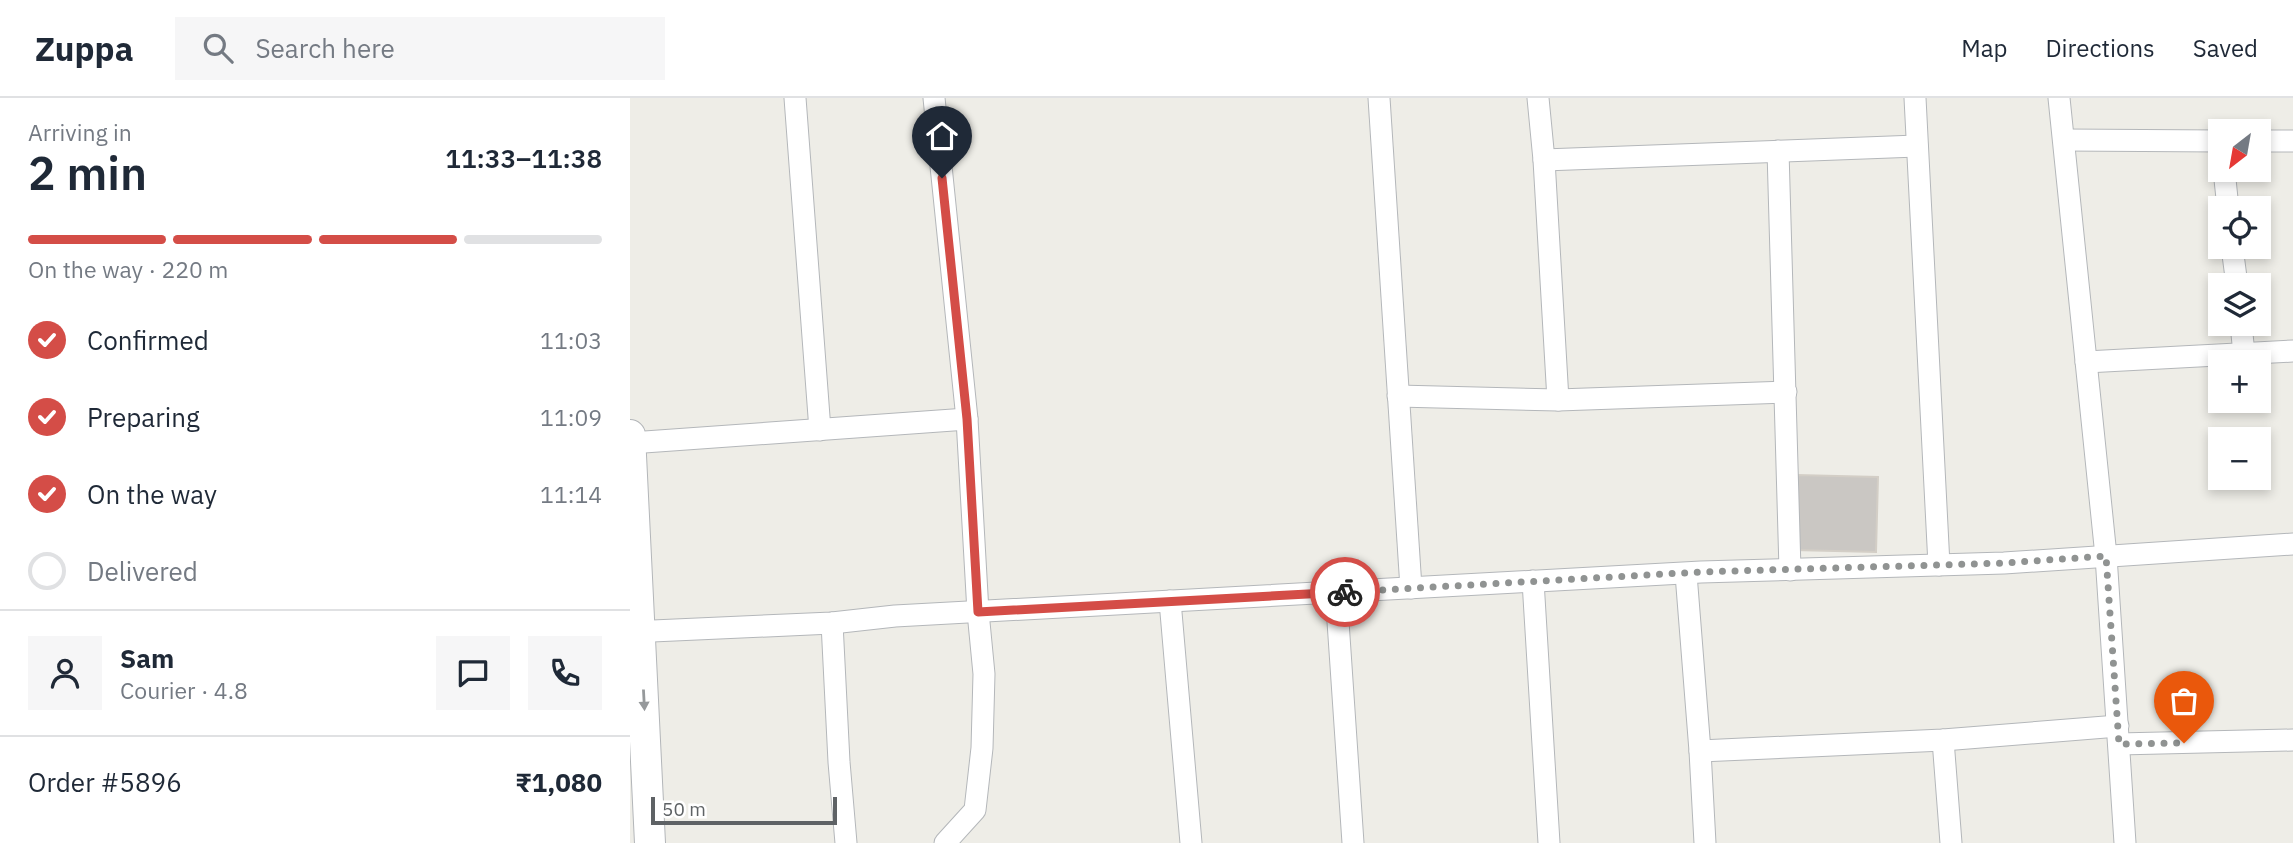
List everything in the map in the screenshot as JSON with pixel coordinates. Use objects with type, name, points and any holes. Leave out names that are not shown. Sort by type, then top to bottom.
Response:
[{"type":"street","points":[[795,98],[820,430]]},
{"type":"street","points":[[934,98],[967,419],[984,674],[982,748],[975,810],[945,843]]},
{"type":"street","points":[[1378,98],[1411,588]]},
{"type":"street","points":[[1538,98],[1558,400]]},
{"type":"street","points":[[1914,98],[1939,565]]},
{"type":"street","points":[[2059,98],[2106,556],[2125,843]]},
{"type":"street","points":[[2064,140],[2208,141]]},
{"type":"street","points":[[2272,141],[2293,141]]},
{"type":"street","points":[[1544,160],[1917,146]]},
{"type":"street","points":[[1778,151],[1790,570]]},
{"type":"street","points":[[2271,352],[2293,351]]},
{"type":"street","points":[[2087,362],[2208,356]]},
{"type":"street","points":[[1398,396],[1558,400],[1786,392]]},
{"type":"street","points":[[630,443],[967,419]]},
{"type":"street","points":[[630,435],[635,632],[650,843]]},
{"type":"street","points":[[635,632],[832,623],[895,616],[1533,581],[1939,565],[2293,544]]},
{"type":"street","points":[[1686,573],[1705,843]]},
{"type":"street","points":[[1533,581],[1549,843]]},
{"type":"street","points":[[1336,592],[1353,843]]},
{"type":"street","points":[[1170,601],[1191,843]]},
{"type":"street","points":[[832,623],[846,843]]},
{"type":"street","points":[[1700,751],[2118,735],[2293,740]]},
{"type":"street","points":[[1943,740],[1951,843]]},
{"type":"building","points":[[1796,475],[1878,477],[1876,552],[1794,550]]},
{"type":"way so far","points":[[1345,592],[1701,572],[2004,563],[2106,556],[2119,744],[2184,743]]},
{"type":"route","points":[[942,178],[967,419],[978,612],[1345,592]]}]
